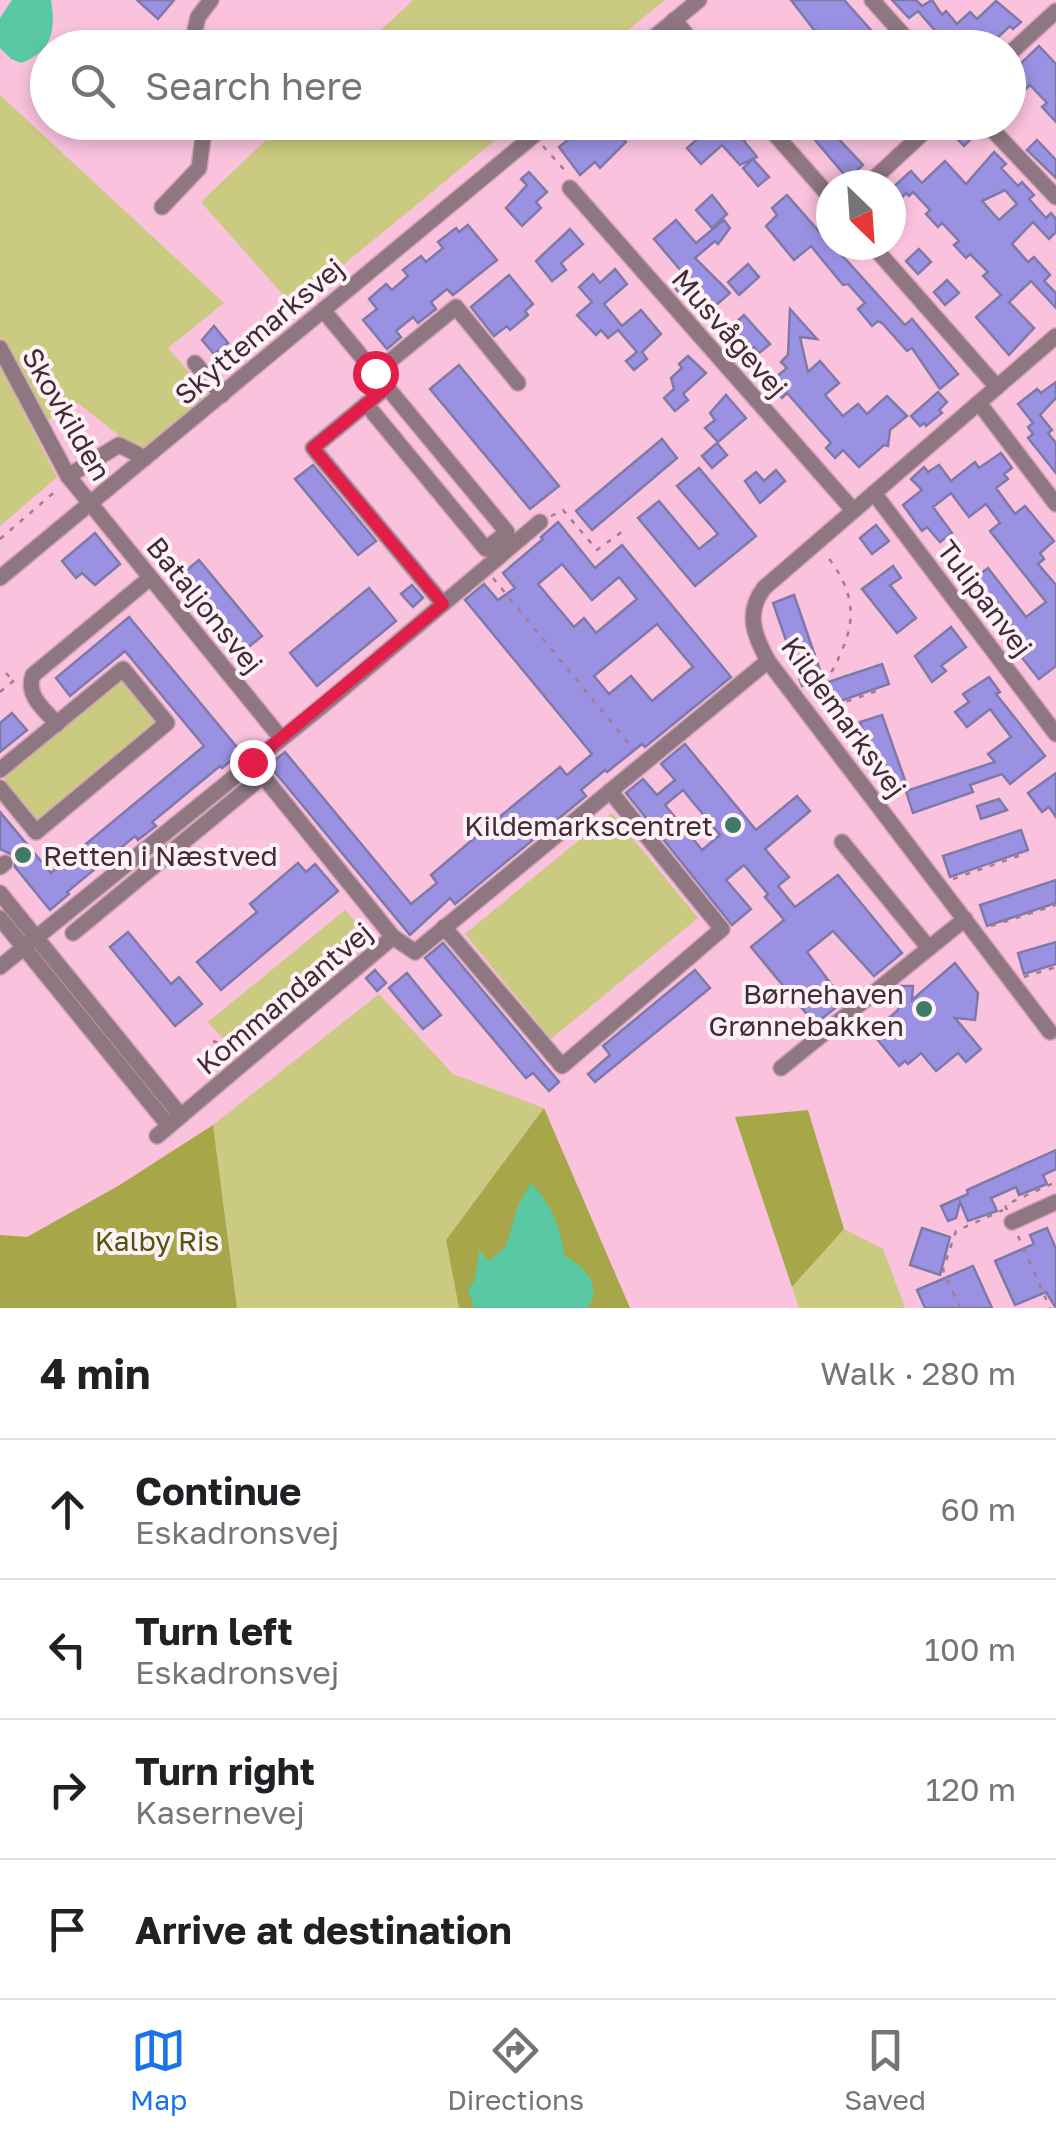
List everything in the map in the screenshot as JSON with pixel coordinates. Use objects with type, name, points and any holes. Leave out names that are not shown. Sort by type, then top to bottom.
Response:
[{"type":"street","points":[[195,30],[198,16],[211,0]]},
{"type":"street","points":[[663,30],[699,0]]},
{"type":"street","points":[[872,0],[900,30]]},
{"type":"street","points":[[1026,39],[1056,12]]},
{"type":"street","points":[[674,20],[683,30]]},
{"type":"street","points":[[162,207],[199,168],[203,140]]},
{"type":"street","name":"Skyttemarksvej","points":[[0,578],[529,140]]},
{"type":"street","points":[[780,140],[816,181]]},
{"type":"street","points":[[884,170],[917,140]]},
{"type":"street","points":[[1002,140],[1056,197]]},
{"type":"street","name":"Musvågevej","points":[[570,188],[853,510]]},
{"type":"street","points":[[885,260],[997,387]]},
{"type":"street","points":[[375,373],[456,308],[518,384]]},
{"type":"street","points":[[323,310],[507,532],[486,549],[366,404]]},
{"type":"street","name":"Kildemarksvej","points":[[1050,1032],[938,884],[816,712],[768,660],[753,632],[754,600],[764,588],[1056,336]]},
{"type":"street","name":"Skovkilden","points":[[0,348],[70,478],[90,504]]},
{"type":"street","points":[[196,363],[222,394]]},
{"type":"street","points":[[387,387],[313,448],[443,604]]},
{"type":"street","points":[[979,404],[1056,504]]},
{"type":"street","points":[[70,478],[118,446],[145,458]]},
{"type":"street","name":"Tulipanvej","points":[[874,493],[1056,734]]},
{"type":"street","name":"Bataljonsvej","points":[[90,504],[280,738]]},
{"type":"street","points":[[0,967],[540,522]]},
{"type":"street","points":[[56,724],[32,694],[29,685],[33,675],[150,578]]},
{"type":"street","name":"Kommandantvej","points":[[31,944],[169,1126],[394,938],[414,952],[768,660]]},
{"type":"street","points":[[0,770],[123,669],[167,723],[36,832],[0,788]]},
{"type":"street","points":[[252,762],[394,938]]},
{"type":"street","points":[[73,933],[263,776]]},
{"type":"street","points":[[444,928],[562,1066],[722,929],[610,790]]},
{"type":"street","points":[[842,842],[928,947]]},
{"type":"street","points":[[0,893],[31,944]]},
{"type":"street","points":[[0,918],[31,944]]},
{"type":"street","points":[[781,1068],[928,947],[969,926]]},
{"type":"street","points":[[1010,1216],[1056,1202]]},
{"type":"path","points":[[538,140],[573,179],[570,188]]},
{"type":"path","points":[[0,539],[70,478]]},
{"type":"path","points":[[540,522],[563,510],[597,550],[627,528]]},
{"type":"path","points":[[816,542],[837,569],[852,611],[849,637],[835,669],[815,687],[816,712],[877,691]]},
{"type":"path","points":[[485,568],[644,763]]},
{"type":"path","points":[[6,672],[14,681]]},
{"type":"path","points":[[0,692],[18,678]]},
{"type":"path","points":[[938,884],[1027,853]]},
{"type":"path","points":[[969,926],[1056,905]]},
{"type":"path","points":[[1011,981],[1056,967]]},
{"type":"path","points":[[213,1041],[254,1057]]},
{"type":"path","points":[[1050,1308],[1005,1205],[1056,1182]]},
{"type":"path","points":[[960,1308],[943,1270],[956,1232],[1010,1216]]},
{"type":"shaded area","points":[[12,0],[51,0],[52,30],[30,30],[30,58],[21,63],[0,48],[0,18]]},
{"type":"shaded area","points":[[413,0],[665,0],[628,30],[381,30]]},
{"type":"shaded area","points":[[0,95],[30,123],[30,140],[48,140],[224,303],[168,348],[209,395],[141,453],[78,403],[43,423],[0,338]]},
{"type":"shaded area","points":[[266,140],[495,140],[293,306],[201,202]]},
{"type":"shaded area","points":[[0,366],[57,477],[0,526]]},
{"type":"shaded area","points":[[116,682],[127,682],[154,715],[153,730],[46,818],[35,821],[3,787],[6,772]]},
{"type":"shaded area","points":[[612,813],[698,918],[551,1039],[465,934]]},
{"type":"shaded area","points":[[345,910],[371,939],[244,1044],[226,1042],[208,1022]]},
{"type":"shaded area","points":[[379,994],[453,1074],[544,1108],[446,1240],[459,1308],[237,1308],[213,1125]]},
{"type":"shaded area","points":[[531,1183],[554,1217],[564,1256],[589,1278],[592,1300],[587,1308],[474,1308],[468,1290],[475,1280],[479,1250],[489,1261],[506,1246],[518,1205]]},
{"type":"shaded area","points":[[844,1229],[883,1249],[905,1308],[799,1308],[792,1287]]},
{"type":"green space","points":[[544,1108],[630,1308],[459,1308],[446,1240]]},
{"type":"green space","points":[[808,1110],[844,1229],[792,1287],[735,1117]]},
{"type":"green space","name":"Kalby Ris","points":[[213,1125],[237,1308],[0,1308],[0,1235],[27,1237],[118,1186]]},
{"type":"building","points":[[137,0],[174,0],[158,19]]},
{"type":"building","points":[[791,0],[844,0],[871,30],[814,30]]},
{"type":"building","points":[[892,0],[916,0],[922,6],[932,0],[942,15],[946,11],[957,24],[970,12],[977,19],[996,1],[1021,22],[1006,30],[934,30],[918,11],[909,18]]},
{"type":"building","points":[[1039,46],[1056,64],[1056,122],[1042,107],[1047,103],[1030,85],[1026,89],[1026,58]]},
{"type":"building","points":[[568,140],[626,142],[600,168],[595,162],[580,175],[559,147]]},
{"type":"building","points":[[696,140],[745,140],[757,157],[740,165],[722,145],[701,164],[687,148]]},
{"type":"building","points":[[815,140],[840,140],[863,165],[858,170],[840,170]]},
{"type":"building","points":[[1037,140],[1056,160],[1056,178],[1027,150]]},
{"type":"building","points":[[994,152],[1006,164],[1001,168],[1018,186],[1022,182],[1034,195],[1029,199],[1046,218],[1051,213],[1056,219],[1056,232],[1049,239],[1033,222],[1012,244],[1028,262],[1034,257],[1050,275],[1044,281],[1056,293],[1056,308],[1031,281],[1009,302],[1034,328],[1009,355],[976,317],[1001,295],[983,276],[988,272],[970,254],[966,258],[954,245],[959,241],[942,223],[938,227],[926,214],[930,210],[913,192],[909,196],[906,193],[906,176],[911,171],[922,183],[945,161],[966,184]],"holes":[[[1005,190],[1017,204],[999,220],[982,201]]]},
{"type":"building","points":[[753,159],[769,177],[758,186],[743,168]]},
{"type":"building","points":[[529,172],[547,192],[536,202],[541,208],[522,226],[506,208],[527,185],[521,179]]},
{"type":"building","points":[[712,195],[727,214],[712,228],[696,210]]},
{"type":"building","points":[[787,195],[816,228],[816,252],[811,246],[794,260],[766,226],[777,215],[772,208]]},
{"type":"building","points":[[676,220],[696,243],[724,220],[730,228],[718,244],[715,241],[695,258],[730,293],[707,313],[689,292],[683,297],[676,289],[688,279],[654,239]]},
{"type":"building","points":[[468,225],[497,260],[453,295],[447,289],[431,302],[436,309],[418,323],[413,317],[396,331],[401,337],[387,349],[363,320],[377,309],[369,299],[386,284],[392,290],[408,276],[403,270],[421,256],[426,262],[443,248],[438,242],[456,228],[459,232]]},
{"type":"building","points":[[570,229],[583,244],[561,263],[566,270],[552,281],[536,261]]},
{"type":"building","points":[[919,249],[931,262],[918,274],[906,261]]},
{"type":"building","points":[[822,260],[846,260],[905,325],[912,319],[958,374],[940,389],[912,348],[907,351],[878,321],[872,326],[858,309],[865,303],[848,284],[843,285]]},
{"type":"building","points":[[748,264],[759,277],[739,295],[728,282]]},
{"type":"building","points":[[615,269],[627,284],[604,304],[622,326],[641,310],[661,334],[642,352],[647,359],[634,370],[626,361],[637,352],[618,330],[608,338],[601,330],[596,335],[577,315],[592,302],[579,287],[593,274],[600,283]]},
{"type":"building","points":[[509,275],[533,304],[525,311],[528,315],[510,330],[507,326],[494,336],[471,307]]},
{"type":"building","points":[[947,280],[959,293],[945,305],[934,292]]},
{"type":"building","points":[[790,309],[817,339],[800,337],[808,372],[820,361],[839,383],[825,395],[843,416],[858,404],[867,414],[887,396],[907,416],[890,430],[888,446],[884,445],[859,467],[843,450],[835,458],[826,448],[831,443],[787,393],[782,398],[769,383],[787,368],[781,362],[788,355]]},
{"type":"building","points":[[744,315],[770,344],[759,353],[754,347],[750,350],[730,328]]},
{"type":"building","points":[[214,326],[228,343],[214,354],[202,340]]},
{"type":"building","points":[[688,356],[706,373],[683,394],[688,400],[675,411],[664,398],[674,389],[671,378]]},
{"type":"building","points":[[459,365],[559,486],[530,509],[430,389]]},
{"type":"building","points":[[1056,382],[1056,398],[1040,415],[1056,443],[1056,473],[1028,438],[1033,434],[1028,427],[1033,423],[1018,404],[1037,389],[1041,393]]},
{"type":"building","points":[[938,392],[947,402],[939,410],[942,413],[926,426],[920,426],[911,416]]},
{"type":"building","points":[[726,395],[746,418],[718,442],[705,428],[715,420],[710,413]]},
{"type":"building","points":[[662,439],[677,458],[592,530],[576,511]]},
{"type":"building","points":[[717,443],[727,455],[712,468],[702,456]]},
{"type":"building","points":[[1001,453],[1012,468],[1004,474],[1008,479],[996,488],[1015,514],[1025,506],[1054,541],[1040,553],[1044,559],[1038,564],[1056,585],[1056,666],[1039,679],[1019,654],[1029,647],[1009,623],[1004,627],[980,595],[976,598],[966,585],[988,568],[1026,617],[1046,602],[990,531],[1000,523],[986,504],[969,517],[951,493],[933,507],[952,533],[940,542],[927,527],[922,531],[903,505],[922,490],[911,479],[924,467],[928,472],[939,465],[951,481],[975,462],[979,468]]},
{"type":"building","points":[[313,465],[376,541],[358,555],[295,479]]},
{"type":"building","points":[[699,468],[756,536],[695,586],[638,518],[659,501],[699,549],[718,534],[677,486]]},
{"type":"building","points":[[776,470],[785,481],[760,503],[745,481],[756,472],[764,481]]},
{"type":"building","points":[[558,522],[595,568],[622,545],[731,677],[645,747],[642,744],[605,770],[581,790],[586,796],[455,904],[450,898],[410,935],[269,765],[285,752],[411,904],[437,883],[431,875],[491,824],[560,767],[567,775],[592,754],[465,600],[484,584],[498,600],[515,588],[503,573]],"holes":[[[562,564],[592,600],[619,577],[637,599],[596,633],[584,618],[574,627],[538,584]],[[657,624],[693,667],[652,701],[631,676],[609,694],[594,676]]]},
{"type":"building","points":[[876,525],[889,541],[872,554],[860,538]]},
{"type":"building","points":[[95,533],[120,564],[95,585],[82,573],[76,578],[62,561]]},
{"type":"building","points":[[199,560],[262,636],[240,654],[177,578]]},
{"type":"building","points":[[893,566],[901,578],[890,585],[916,618],[897,633],[862,589]]},
{"type":"building","points":[[412,585],[423,598],[413,607],[401,594]]},
{"type":"building","points":[[369,588],[396,621],[317,686],[290,653]]},
{"type":"building","points":[[794,595],[823,679],[802,686],[773,603]]},
{"type":"building","points":[[129,617],[241,752],[152,822],[156,826],[138,840],[135,836],[67,892],[50,910],[15,867],[13,855],[0,849],[0,812],[51,873],[204,746],[125,651],[70,696],[56,678]]},
{"type":"building","points":[[951,627],[966,647],[941,666],[946,671],[932,682],[915,656]]},
{"type":"building","points":[[882,664],[889,684],[829,705],[822,684]]},
{"type":"building","points":[[989,677],[1000,692],[996,694],[1045,756],[1010,784],[1002,774],[970,785],[973,792],[913,813],[906,791],[995,762],[988,754],[1011,737],[990,709],[967,727],[955,712],[969,702],[963,694]]},
{"type":"building","points":[[12,713],[27,730],[0,752],[0,723]]},
{"type":"building","points":[[882,715],[907,786],[885,794],[860,722]]},
{"type":"building","points":[[685,744],[756,830],[797,796],[810,811],[765,849],[789,877],[778,886],[795,907],[838,875],[902,953],[874,976],[833,931],[807,952],[844,1001],[815,1024],[751,947],[784,920],[765,897],[768,894],[744,865],[726,880],[751,909],[732,925],[626,793],[643,779],[657,795],[675,780],[661,764]],"holes":[[[683,790],[720,835],[702,850],[665,805]]]},
{"type":"building","points":[[1056,773],[1056,817],[1049,807],[1042,812],[1028,793]]},
{"type":"building","points":[[999,799],[1007,810],[981,819],[977,806]]},
{"type":"building","points":[[1021,830],[1028,850],[950,877],[943,856]]},
{"type":"building","points":[[298,863],[306,872],[315,864],[338,891],[221,990],[197,962],[257,912],[250,904]]},
{"type":"building","points":[[1056,880],[1056,903],[987,926],[980,905]]},
{"type":"building","points":[[128,932],[171,984],[179,977],[202,1004],[175,1026],[110,947]]},
{"type":"building","points":[[1056,942],[1056,964],[1024,974],[1018,953]]},
{"type":"building","points":[[443,943],[559,1082],[549,1091],[533,1073],[526,1078],[425,958]]},
{"type":"building","name":"Børnehaven Grønnebakken","points":[[955,963],[978,993],[975,1020],[955,1018],[981,1049],[966,1062],[958,1053],[936,1071],[921,1053],[899,1066],[872,1033],[898,1010],[901,986],[913,986],[912,1000]]},
{"type":"building","points":[[375,970],[386,983],[377,991],[366,978]]},
{"type":"building","points":[[695,970],[710,988],[595,1082],[588,1074],[610,1055],[603,1046]]},
{"type":"building","points":[[407,973],[441,1015],[423,1029],[389,988]]},
{"type":"building","points":[[1056,1150],[1056,1169],[1043,1175],[1047,1184],[1019,1195],[1016,1187],[991,1198],[997,1211],[968,1221],[960,1202],[956,1218],[948,1221],[941,1206],[968,1194],[967,1190]]},
{"type":"building","points":[[922,1228],[950,1237],[940,1275],[910,1265]]},
{"type":"building","points":[[1047,1228],[1056,1249],[1056,1308],[1046,1292],[1015,1305],[995,1261],[1034,1244],[1030,1235]]},
{"type":"building","points":[[973,1266],[992,1308],[925,1308],[917,1290]]},
{"type":"place","name":"Kildemarkscentret","points":[[733,825]]},
{"type":"place","name":"Retten i Næstved","points":[[23,855]]},
{"type":"place","name":"Børnehaven Grønnebakken","points":[[924,1009]]},
{"type":"route","points":[[252,762],[443,604],[313,448],[387,387],[375,373]]}]
